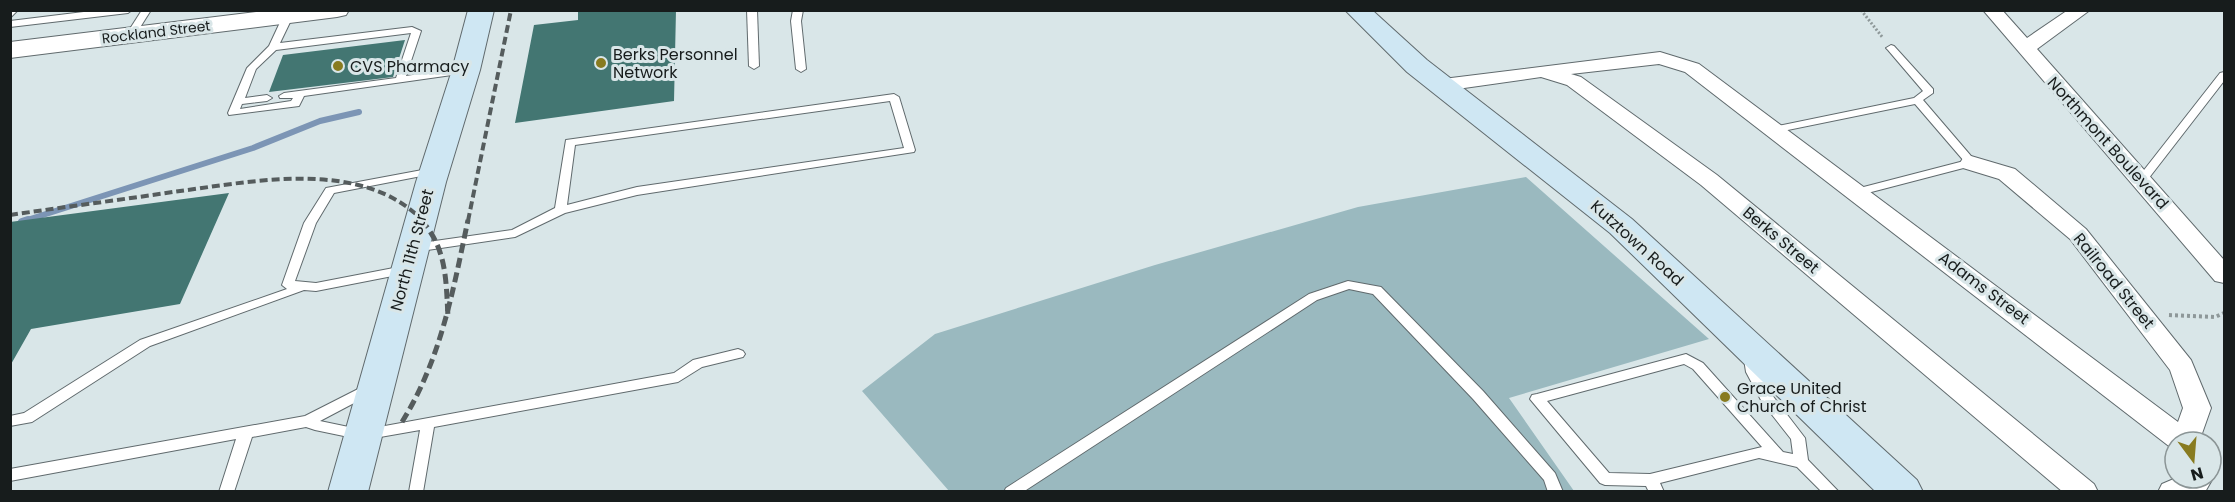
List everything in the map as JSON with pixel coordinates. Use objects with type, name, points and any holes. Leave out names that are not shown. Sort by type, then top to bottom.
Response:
[{"type":"main road","name":"North 11th Street","points":[[348,492],[434,171],[466,70],[481,10]]},
{"type":"main road","name":"Kutztown Road","points":[[1356,10],[1417,66],[1621,226],[1903,492]]},
{"type":"street","name":"Rockland Street","points":[[10,50],[129,23],[288,16],[337,10]]},
{"type":"street","name":"Northmont Boulevard","points":[[1992,10],[2224,274]]},
{"type":"street","points":[[2025,49],[2081,10]]},
{"type":"street","name":"Adams Street","points":[[1542,71],[1659,58],[1692,68],[2168,430]]},
{"type":"street","name":"Berks Street","points":[[1443,85],[1542,71],[1574,81],[1709,180],[2085,492]]},
{"type":"street","name":"Railroad Street","points":[[1971,163],[2007,174],[2078,234],[2182,367],[2197,408],[2189,430]]},
{"type":"lane","points":[[10,15],[14,10]]},
{"type":"lane","points":[[10,24],[129,23],[147,10]]},
{"type":"lane","points":[[752,10],[754,66]]},
{"type":"lane","points":[[798,10],[796,21],[801,69]]},
{"type":"lane","points":[[288,16],[273,47],[252,68],[233,113],[295,104],[300,93]]},
{"type":"lane","points":[[273,47],[416,31],[400,80]]},
{"type":"lane","points":[[1777,133],[1917,100],[1929,90],[1891,48]]},
{"type":"lane","points":[[284,96],[466,70]]},
{"type":"lane","points":[[2141,181],[2224,75]]},
{"type":"lane","points":[[434,171],[330,190],[310,223],[288,285],[316,287],[410,259],[515,232],[561,210],[637,190],[910,150],[894,97],[570,142],[561,210]]},
{"type":"lane","points":[[237,102],[267,98]]},
{"type":"lane","points":[[1856,192],[1971,163],[1917,100]]},
{"type":"lane","points":[[1011,492],[1313,297],[1348,285],[1377,290],[1478,395],[1550,477],[1556,492]]},
{"type":"lane","points":[[10,421],[27,418],[145,343],[305,286]]},
{"type":"lane","points":[[1749,346],[1753,372],[1767,398],[1798,438],[1801,462]]},
{"type":"lane","points":[[308,421],[315,425],[363,435],[678,377],[698,363],[738,354]]},
{"type":"lane","points":[[1778,456],[1698,366],[1686,359],[1537,399],[1605,479],[1653,486],[1759,452],[1801,462],[1832,492]]},
{"type":"lane","points":[[10,475],[308,421],[376,385]]},
{"type":"lane","points":[[416,492],[428,423]]},
{"type":"lane","points":[[226,492],[246,432]]},
{"type":"path","points":[[1861,10],[1891,48]]},
{"type":"path","points":[[2140,314],[2216,317],[2224,313]]},
{"type":"shaded area","points":[[1526,177],[1709,339],[1509,398],[1574,491],[949,491],[862,391],[935,334],[1155,265],[1358,207]]},
{"type":"building","name":"Berks Personnel Network","points":[[578,10],[676,10],[674,101],[515,123],[534,25],[578,20]]},
{"type":"building","name":"CVS Pharmacy","points":[[405,40],[393,77],[269,92],[283,55]]},
{"type":"building","points":[[229,193],[180,304],[31,329],[10,366],[10,222]]},
{"type":"waterway","points":[[24,221],[253,148],[320,121],[359,112]]},
{"type":"waterway","points":[[22,222],[28,220]]},
{"type":"railway","points":[[468,221],[511,10]]},
{"type":"railway","points":[[10,215],[236,183],[304,179],[338,181],[369,188],[398,201],[423,221]]},
{"type":"railway","points":[[421,220],[436,242],[444,265],[448,311]]},
{"type":"railway","points":[[448,311],[468,220]]},
{"type":"railway","points":[[402,422],[427,374],[448,311]]},
{"type":"railway","points":[[448,311],[448,317]]},
{"type":"place","name":"Berks Personnel Network","points":[[601,63]]},
{"type":"place","name":"CVS Pharmacy","points":[[338,66]]},
{"type":"place","name":"Grace United Church of Christ","points":[[1725,397]]}]
